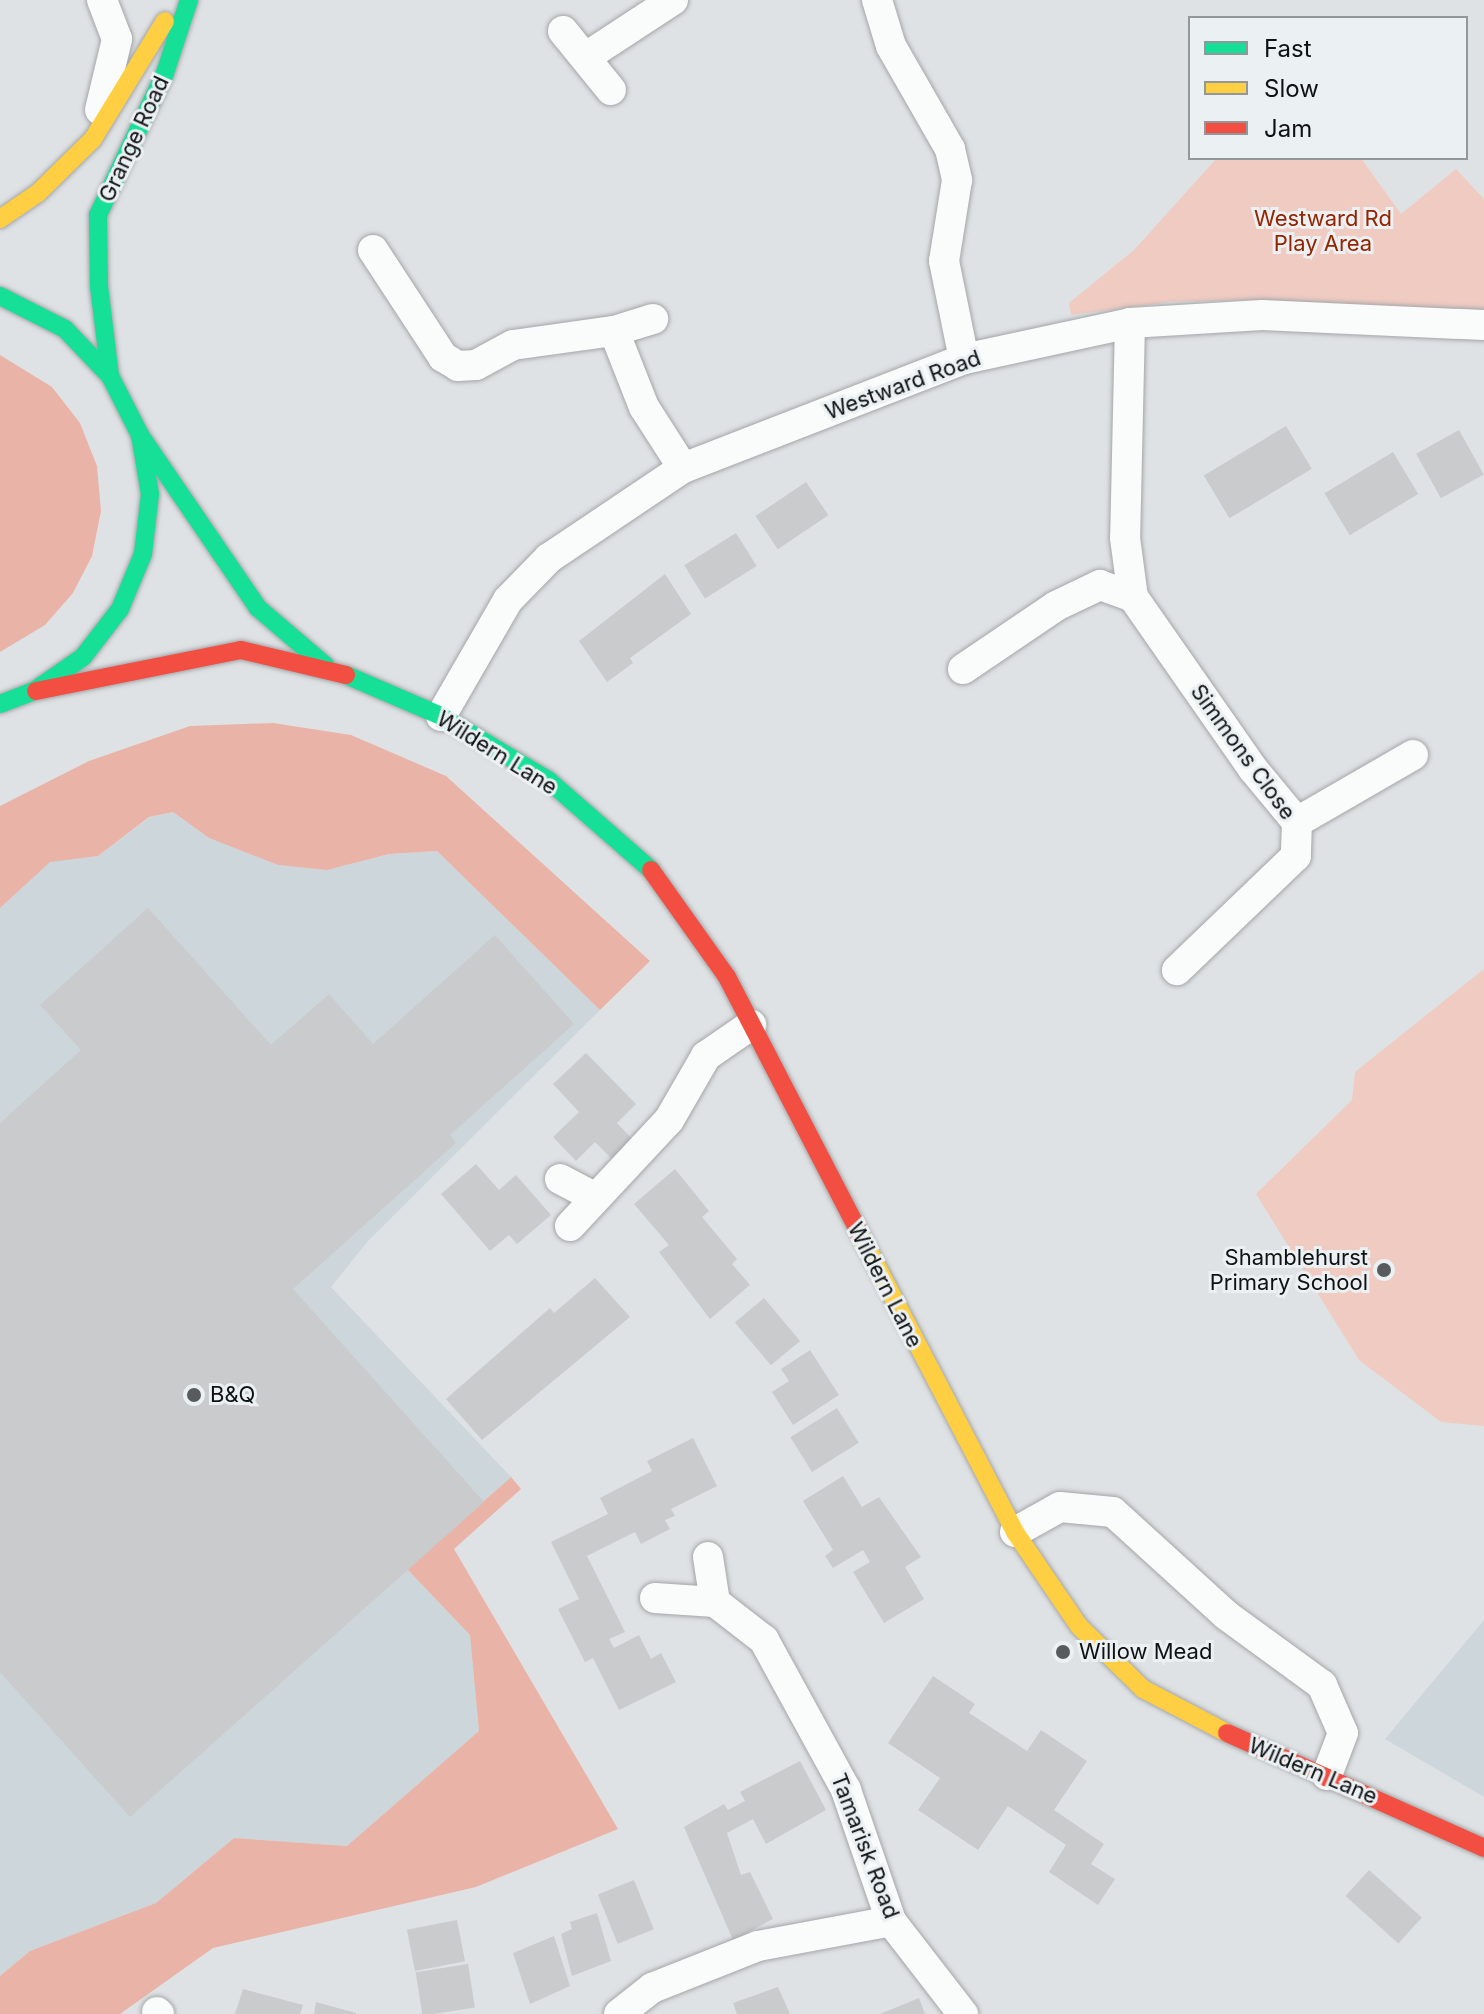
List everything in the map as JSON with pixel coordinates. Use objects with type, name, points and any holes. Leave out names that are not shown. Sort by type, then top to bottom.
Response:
[{"type":"street","points":[[93,139],[117,39],[102,0]]},
{"type":"street","name":"Grange Road","points":[[0,219],[38,193],[93,139],[179,0]]},
{"type":"street","name":"Grange Road","points":[[110,376],[99,287],[98,215],[165,73],[189,0]]},
{"type":"street","points":[[586,57],[673,0]]},
{"type":"street","points":[[877,0],[891,46],[950,149],[957,180],[944,261],[964,359]]},
{"type":"street","points":[[563,31],[611,90]]},
{"type":"street","points":[[373,250],[443,357],[458,366],[476,365],[513,345],[614,331],[653,319]]},
{"type":"street","points":[[0,296],[65,329],[110,376],[140,435],[150,494],[143,554],[120,609],[83,657],[34,691],[0,704]]},
{"type":"street","name":"Westward Road","points":[[441,716],[508,600],[534,568],[683,468],[964,359],[1130,323],[1262,315],[1484,325]]},
{"type":"street","name":"Simmons Close","points":[[1130,323],[1125,538],[1133,597],[1253,769],[1297,822],[1296,856],[1177,970]]},
{"type":"street","points":[[614,331],[644,407],[683,468]]},
{"type":"street","name":"Wildern Lane","points":[[140,435],[258,608],[330,669]]},
{"type":"street","points":[[963,669],[1056,606],[1100,585],[1133,597]]},
{"type":"street","name":"Wildern Lane","points":[[34,691],[241,650],[330,669],[441,716],[548,780],[650,868],[727,977],[1015,1532],[1079,1626],[1143,1689],[1237,1738],[1327,1775],[1484,1848]]},
{"type":"street","points":[[1297,822],[1413,755]]},
{"type":"street","points":[[570,1226],[594,1197],[634,1163],[669,1120],[706,1056],[751,1025]]},
{"type":"street","points":[[560,1179],[594,1197]]},
{"type":"street","points":[[1015,1532],[1060,1507],[1113,1512],[1226,1615],[1322,1685],[1343,1733],[1327,1775]]},
{"type":"street","points":[[655,1598],[715,1602],[708,1557]]},
{"type":"street","name":"Tamarisk Road","points":[[715,1602],[764,1640],[803,1706],[846,1790],[891,1921],[963,2014]]},
{"type":"street","points":[[619,2014],[652,1988],[758,1946],[891,1921]]},
{"type":"shaded area","points":[[0,355],[52,387],[80,423],[97,466],[101,511],[92,556],[73,593],[45,625],[0,652]]},
{"type":"shaded area","points":[[273,723],[351,735],[446,776],[650,961],[600,1010],[437,851],[389,854],[327,870],[278,865],[209,838],[173,812],[149,817],[98,856],[50,862],[0,908],[0,806],[89,761],[190,726]]},
{"type":"shaded area","name":"B&Q","points":[[173,812],[209,838],[278,865],[327,870],[389,854],[437,851],[600,1010],[368,1241],[331,1287],[511,1477],[407,1569],[470,1635],[479,1731],[347,1846],[234,1838],[156,1903],[30,1951],[0,1976],[0,908],[50,861],[98,856],[150,817]]},
{"type":"shaded area","points":[[511,1477],[521,1489],[454,1549],[618,1829],[476,1887],[213,1948],[120,2014],[0,2014],[0,1976],[30,1951],[156,1903],[234,1838],[347,1846],[479,1731],[470,1635],[407,1569]]},
{"type":"shaded area","points":[[1484,1620],[1484,1797],[1385,1739]]},
{"type":"green space","name":"Westward Rd Play Area","points":[[1215,160],[1362,160],[1401,214],[1456,169],[1484,199],[1484,312],[1403,313],[1249,300],[1170,302],[1071,315],[1069,303],[1134,250]]},
{"type":"green space","name":"Shamblehurst Primary School","points":[[1484,969],[1484,1426],[1441,1422],[1359,1360],[1256,1194],[1352,1100],[1355,1072]]},
{"type":"building","points":[[1286,426],[1312,469],[1229,518],[1204,475]]},
{"type":"building","points":[[1459,430],[1484,475],[1441,498],[1416,454]]},
{"type":"building","points":[[1393,452],[1418,494],[1350,535],[1324,493]]},
{"type":"building","points":[[806,482],[828,515],[778,549],[755,516]]},
{"type":"building","points":[[736,533],[757,566],[705,598],[684,565]]},
{"type":"building","points":[[665,574],[691,614],[630,658],[633,663],[607,682],[579,641]]},
{"type":"building","name":"B&Q","points":[[148,908],[271,1045],[329,994],[373,1044],[495,935],[574,1024],[450,1135],[456,1143],[293,1289],[484,1502],[130,1817],[0,1672],[0,1123],[81,1050],[40,1005]]},
{"type":"building","points":[[586,1053],[636,1104],[617,1123],[635,1142],[615,1162],[595,1142],[576,1161],[553,1137],[579,1112],[553,1084]]},
{"type":"building","points":[[476,1164],[499,1190],[516,1175],[551,1215],[517,1244],[509,1235],[490,1251],[441,1194]]},
{"type":"building","points":[[675,1169],[709,1211],[702,1217],[737,1259],[732,1264],[750,1285],[710,1319],[659,1252],[669,1245],[634,1204]]},
{"type":"building","points":[[595,1278],[630,1317],[482,1440],[446,1399],[550,1308],[554,1313]]},
{"type":"building","points":[[764,1298],[800,1341],[771,1365],[735,1322]]},
{"type":"building","points":[[810,1350],[839,1395],[793,1425],[772,1392],[789,1381],[781,1369]]},
{"type":"building","points":[[837,1408],[859,1443],[812,1472],[790,1437]]},
{"type":"building","points":[[693,1438],[717,1486],[671,1509],[675,1516],[665,1520],[670,1529],[641,1544],[635,1532],[587,1556],[625,1632],[609,1639],[614,1648],[639,1635],[651,1659],[661,1653],[676,1682],[619,1710],[593,1658],[585,1662],[558,1609],[579,1599],[551,1542],[608,1514],[600,1498],[652,1471],[647,1461]]},
{"type":"building","points":[[843,1476],[862,1507],[879,1497],[921,1557],[905,1567],[924,1599],[884,1623],[853,1572],[870,1562],[863,1550],[833,1568],[825,1556],[833,1550],[803,1501]]},
{"type":"building","points":[[933,1676],[975,1704],[969,1713],[1027,1751],[1041,1730],[1087,1761],[1054,1810],[1104,1844],[1091,1864],[1115,1879],[1098,1905],[1049,1872],[1066,1845],[1008,1806],[978,1850],[918,1810],[940,1778],[888,1743]]},
{"type":"building","points":[[800,1761],[826,1810],[766,1844],[753,1819],[727,1833],[741,1875],[750,1872],[773,1919],[733,1940],[684,1827],[724,1804],[728,1810],[745,1801],[740,1792]]},
{"type":"building","points":[[1369,1870],[1422,1918],[1398,1944],[1346,1896]]},
{"type":"building","points":[[634,1880],[654,1929],[618,1944],[598,1895]]},
{"type":"building","points":[[597,1913],[611,1961],[572,1976],[561,1934],[572,1929],[570,1922]]},
{"type":"building","points":[[457,1920],[465,1961],[415,1971],[407,1930]]},
{"type":"building","points":[[554,1936],[570,1986],[530,2004],[513,1953]]},
{"type":"building","points":[[468,1964],[475,2007],[422,2014],[416,1972]]},
{"type":"building","points":[[778,1987],[790,2014],[737,2014],[733,2003]]},
{"type":"building","points":[[243,1989],[303,2005],[300,2014],[235,2014]]},
{"type":"building","points":[[919,1998],[925,2014],[880,2014]]},
{"type":"building","points":[[316,2002],[356,2013],[356,2014],[314,2014]]},
{"type":"traffic: fast","points":[[110,376],[99,287],[98,215],[165,73],[189,0]]},
{"type":"traffic: fast","points":[[0,296],[65,329],[110,376],[140,435],[150,494],[143,554],[120,609],[83,657],[34,691],[0,704]]},
{"type":"traffic: fast","points":[[140,435],[258,608],[326,666]]},
{"type":"traffic: fast","points":[[346,675],[441,716],[548,780],[651,870]]},
{"type":"traffic: slow","points":[[0,219],[38,193],[93,139],[165,21]]},
{"type":"traffic: slow","points":[[859,1232],[1015,1532],[1079,1626],[1143,1689],[1227,1733]]},
{"type":"traffic: jam","points":[[36,691],[241,650],[346,675]]},
{"type":"traffic: jam","points":[[651,870],[727,977],[859,1232]]},
{"type":"traffic: jam","points":[[1227,1733],[1484,1848]]},
{"type":"place","name":"Shamblehurst Primary School","points":[[1384,1270]]},
{"type":"place","name":"B&Q","points":[[194,1395]]},
{"type":"place","name":"Willow Mead","points":[[1063,1652]]}]
